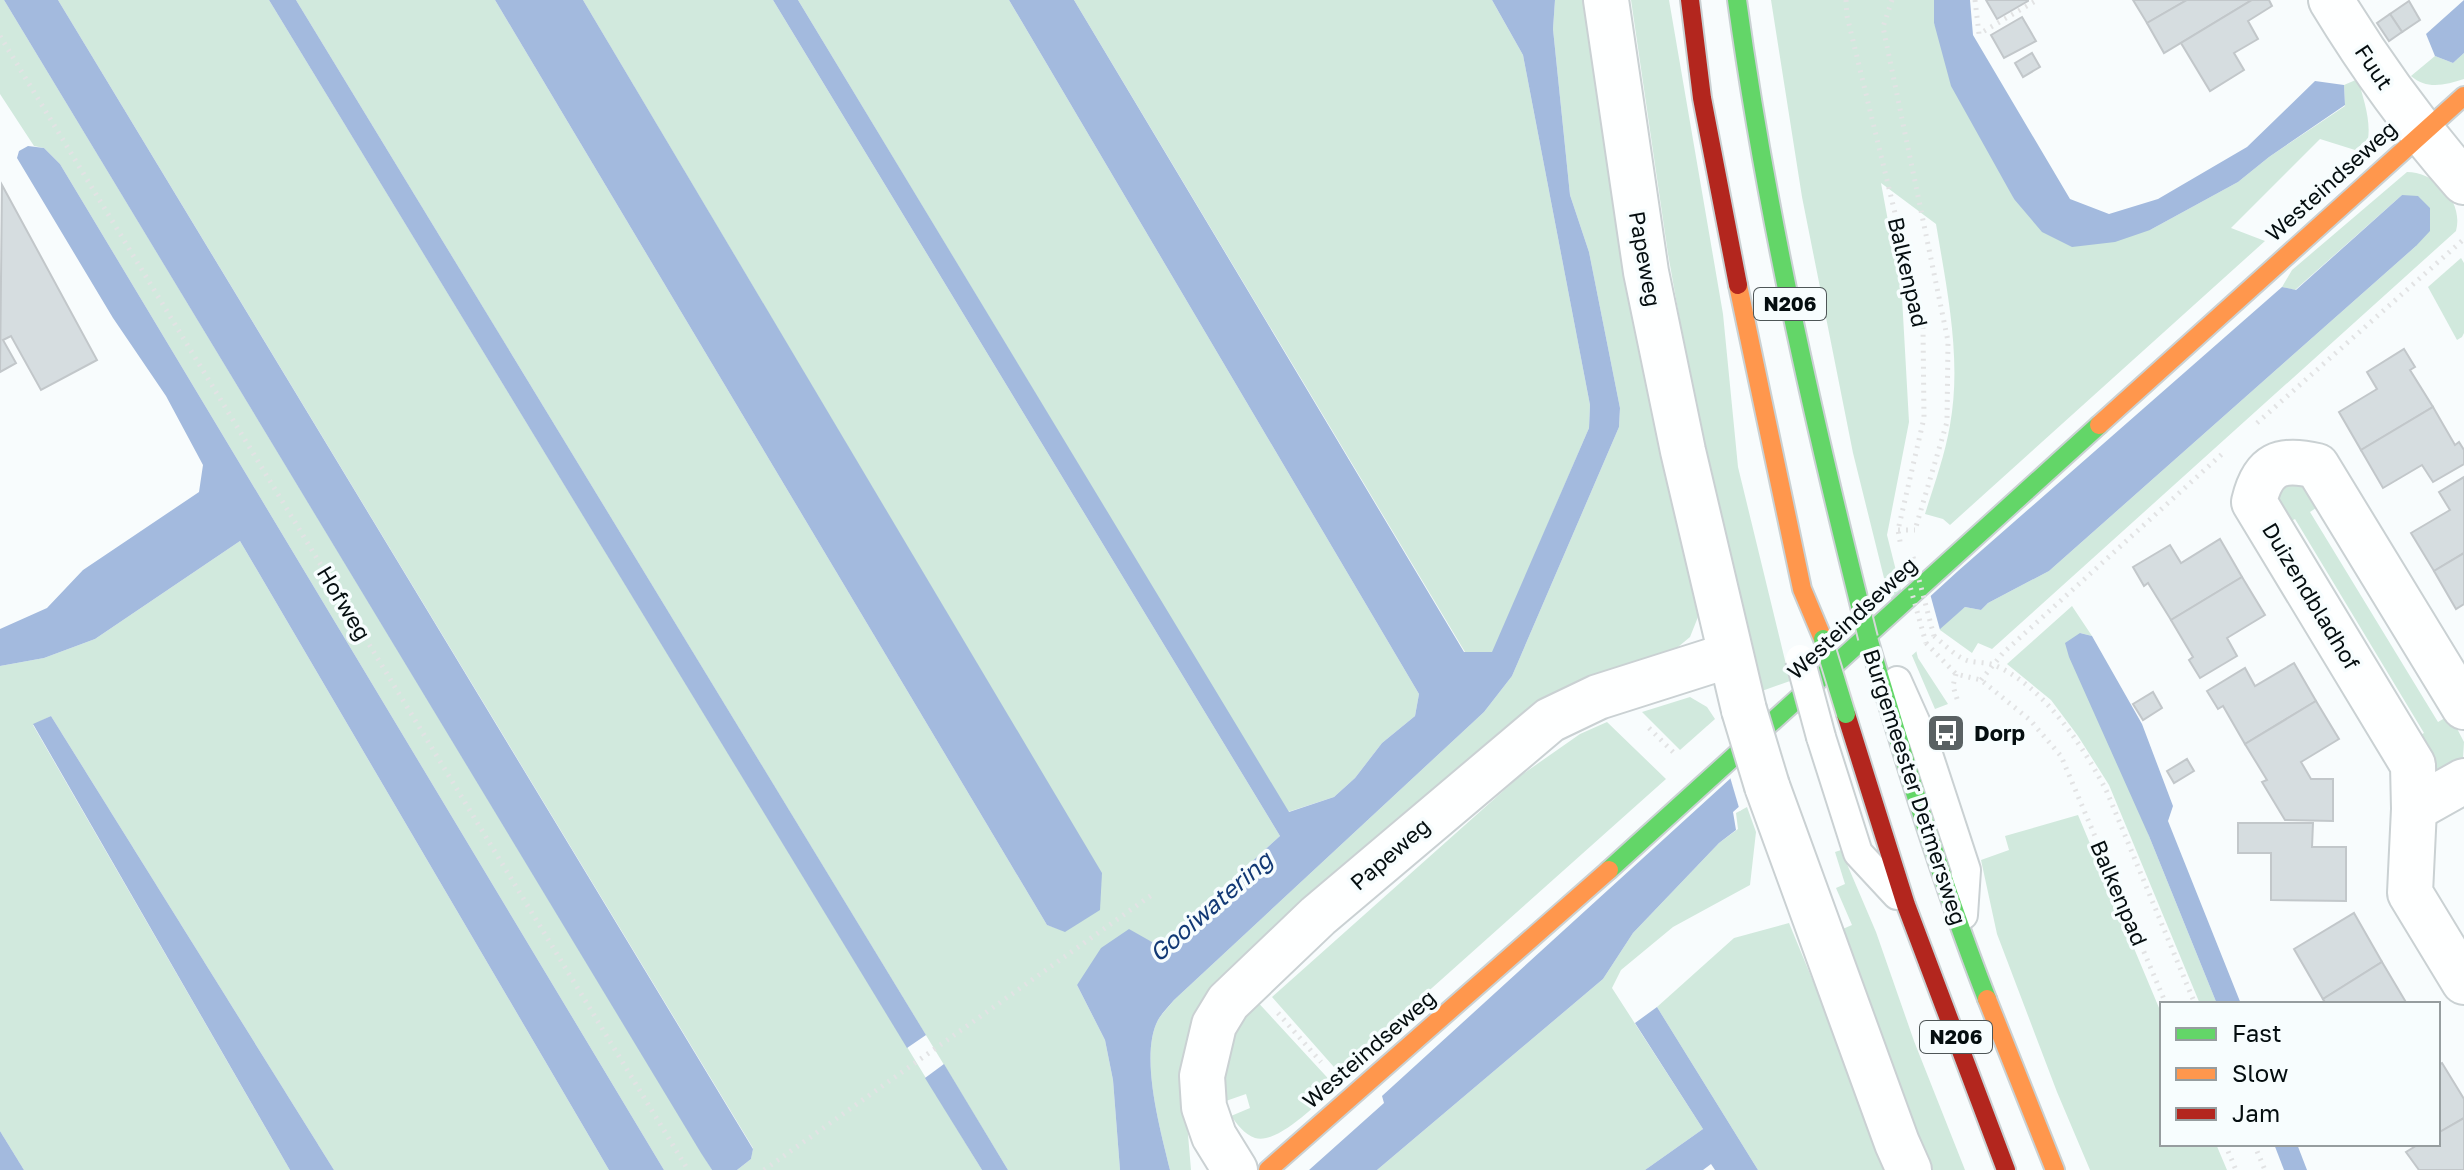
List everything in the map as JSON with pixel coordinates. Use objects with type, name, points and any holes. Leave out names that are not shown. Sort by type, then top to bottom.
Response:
[{"type":"main road","name":"Burgemeester Detmersweg","points":[[1690,0],[1702,98],[1757,381],[1802,589],[1823,639],[1906,905],[2006,1170]]},
{"type":"main road","name":"Burgemeester Detmersweg","points":[[1737,0],[1749,95],[1811,407],[1868,638]]},
{"type":"main road","name":"Westeindseweg","points":[[1268,1170],[1697,793],[2464,96]]},
{"type":"main road","name":"Burgemeester Detmersweg","points":[[1962,935],[2055,1170]]},
{"type":"street","name":"Papeweg","points":[[1606,0],[1646,272],[1683,451],[1744,710],[1767,786],[1891,1129],[1909,1170]]},
{"type":"street","name":"Fuut","points":[[2331,0],[2371,65],[2421,132],[2464,182]]},
{"type":"street","name":"Duizendbladhof","points":[[2464,707],[2317,466],[2295,460],[2274,465],[2258,483],[2254,502],[2413,765],[2410,893],[2464,982]]},
{"type":"street","name":"Papeweg","points":[[1235,1170],[1214,1136],[1204,1107],[1202,1076],[1214,1025],[1228,1002],[1318,916],[1550,720],[1598,697],[1730,655]]},
{"type":"street","points":[[2414,809],[2464,781]]},
{"type":"lane","name":"Burgemeester Detmersweg","points":[[1802,589],[1800,659],[1858,853],[1906,905]]},
{"type":"lane","name":"Burgemeester Detmersweg","points":[[1868,638],[1887,678],[1913,715],[1966,870],[1962,935]]},
{"type":"path","name":"Balkenpad","points":[[1846,0],[1847,16],[1923,328],[1924,418],[1898,530],[1915,530],[1947,422],[1948,341],[1883,27],[1892,0]]},
{"type":"path","points":[[1975,0],[1979,34],[2037,0]]},
{"type":"path","name":"Hofweg","points":[[0,36],[688,1170]]},
{"type":"path","points":[[1913,557],[1934,636],[1966,661],[1993,665],[2027,686],[2068,728],[2094,766],[2194,1002]]},
{"type":"path","name":"Balkenpad","points":[[1904,565],[1926,643],[1956,674],[1981,680],[2030,720],[2061,756],[2165,1002]]},
{"type":"path","points":[[1956,674],[1953,686],[1958,702]]},
{"type":"path","points":[[1640,718],[1680,759]]},
{"type":"path","points":[[764,1170],[1153,894]]},
{"type":"path","points":[[2226,1146],[2236,1170]]},
{"type":"path","points":[[2255,1146],[2265,1170]]},
{"type":"green space","points":[[0,0],[4,0],[712,1170],[664,1170],[60,164],[44,148],[34,146],[0,94]]},
{"type":"green space","points":[[58,0],[269,0],[982,1170],[737,1170],[751,1159],[753,1148]]},
{"type":"green space","points":[[296,0],[495,0],[1047,925],[1065,931],[1101,873],[583,0],[773,0],[1280,836],[1159,946],[1077,985],[1105,1040],[1113,1080],[1120,1170],[1008,1170]]},
{"type":"green space","points":[[798,0],[1009,0],[1419,694],[1415,716],[1382,743],[1355,778],[1334,797],[1288,812]]},
{"type":"green space","points":[[1074,0],[1492,0],[1523,55],[1590,405],[1589,428],[1493,652],[1465,652]]},
{"type":"green space","points":[[1555,0],[1586,0],[1608,170],[1654,421],[1698,617],[1690,637],[1672,652],[1532,706],[1230,973],[1186,1111],[1191,1170],[1170,1170],[1151,1073],[1153,1035],[1158,1020],[1174,1000],[1484,712],[1512,676],[1619,427],[1620,408],[1589,252],[1570,195],[1553,29]]},
{"type":"green space","points":[[1631,0],[1669,0],[1723,314],[1738,467],[1790,681],[1759,692],[1695,406],[1668,254]]},
{"type":"green space","points":[[1771,0],[1934,0],[1934,23],[2014,199],[2150,230],[2238,182],[2269,157],[2345,106],[2344,85],[2358,79],[2366,109],[2368,139],[2355,150],[2320,139],[2231,228],[2265,241],[1950,525],[1943,519],[1925,514],[1948,436],[1954,375],[1952,324],[1936,224],[1881,183],[1902,297],[1909,422],[1887,535],[1918,658],[1948,704],[1935,709],[1907,644],[1884,578],[1853,453],[1802,197]]},
{"type":"green space","points":[[2464,53],[2464,79],[2430,85],[2411,76],[2435,56],[2453,63]]},
{"type":"green space","points":[[2407,172],[2428,177],[2445,190],[2456,209],[2456,231],[1992,649],[1978,643],[1972,653],[1940,630],[1965,607],[1981,610],[1988,603],[2049,571],[2416,246],[2402,195],[2295,290],[2282,287],[2292,270]]},
{"type":"green space","points":[[2461,258],[2464,263],[2464,333],[2457,340],[2428,287]]},
{"type":"green space","points":[[2292,472],[2322,504],[2310,512],[2438,722],[2450,715],[2464,742],[2463,758],[2455,767],[2439,770],[2427,762],[2413,739],[2424,733],[2295,519],[2283,525],[2268,500]]},
{"type":"green space","points":[[240,541],[609,1170],[334,1170],[51,716],[33,725],[290,1170],[24,1170],[0,1131],[0,666],[44,658],[95,639]]},
{"type":"green space","points":[[2072,606],[2092,636],[2080,633],[2149,836],[2216,1002],[2199,1002],[2109,785],[2051,700],[2007,664]]},
{"type":"green space","points":[[1690,697],[1707,707],[1715,719],[1680,750],[1642,712]]},
{"type":"green space","points":[[1607,722],[1666,779],[1348,1063],[1341,1075],[1272,997],[1520,776],[1580,734]]},
{"type":"green space","points":[[1747,807],[1756,832],[1750,885],[1673,927],[1621,970],[1612,988],[1703,1129],[1645,1170],[1377,1170],[1603,979],[1633,933],[1719,843],[1738,829],[1736,813]]},
{"type":"green space","points":[[2078,815],[2160,1010],[2160,1146],[2217,1146],[2227,1170],[2090,1170],[1997,934],[1981,860],[2009,850],[2005,836]]},
{"type":"green space","points":[[1841,850],[1876,932],[1914,1041],[1965,1170],[1933,1170],[1895,1085],[1838,931],[1852,925],[1836,888],[1845,884],[1835,852]]},
{"type":"green space","points":[[1789,923],[1891,1170],[1758,1170],[1657,1007],[1734,938]]},
{"type":"green space","points":[[1253,997],[1336,1087],[1286,1129],[1264,1138],[1247,1134],[1231,1116],[1250,1108],[1246,1094],[1223,1102],[1226,1042]]},
{"type":"water","points":[[4,0],[58,0],[753,1149],[751,1159],[737,1170],[712,1170],[701,1153]]},
{"type":"water","points":[[269,0],[296,0],[926,1035],[907,1048]]},
{"type":"water","points":[[495,0],[583,0],[1102,873],[1100,910],[1065,932],[1047,925]]},
{"type":"water","name":"Gooiwatering","points":[[773,0],[798,0],[1289,812],[1334,797],[1355,778],[1382,743],[1415,716],[1419,694],[1009,0],[1074,0],[1464,652],[1492,652],[1589,428],[1590,405],[1523,55],[1492,0],[1555,0],[1553,29],[1570,195],[1589,252],[1620,408],[1619,427],[1512,676],[1484,712],[1174,1000],[1158,1020],[1153,1035],[1151,1073],[1170,1170],[1120,1170],[1113,1080],[1105,1040],[1077,985],[1101,948],[1129,929],[1159,946],[1280,836]]},
{"type":"water","points":[[1934,0],[1970,0],[1973,35],[2070,199],[2109,214],[2158,199],[2247,147],[2315,81],[2344,85],[2345,105],[2238,182],[2150,230],[2115,242],[2072,247],[2042,232],[2014,199],[1951,86],[1934,23]]},
{"type":"water","points":[[2464,0],[2464,53],[2453,63],[2435,56],[2426,34]]},
{"type":"water","points":[[28,146],[44,148],[60,164],[664,1170],[609,1170],[240,541],[95,639],[44,658],[0,666],[0,629],[47,608],[83,570],[199,492],[203,465],[166,396],[113,318],[17,158],[19,151]]},
{"type":"water","points":[[2402,195],[2418,196],[2430,208],[2430,231],[2416,246],[2049,571],[1988,603],[1981,610],[1965,607],[1733,812],[1736,830],[1719,843],[1633,933],[1603,979],[1377,1170],[1309,1170],[1384,1103],[1382,1096],[1958,571],[2282,287],[2296,290]]},
{"type":"water","points":[[2080,633],[2092,636],[2142,724],[2173,806],[2168,821],[2240,1002],[2216,1002],[2149,836],[2065,643]]},
{"type":"water","points":[[51,716],[334,1170],[290,1170],[33,724]]},
{"type":"water","points":[[1657,1007],[1758,1170],[1715,1170],[1711,1164],[1703,1170],[1645,1170],[1703,1129],[1635,1023]]},
{"type":"water","points":[[944,1064],[1008,1170],[982,1170],[925,1078]]},
{"type":"water","points":[[0,1131],[24,1170],[0,1170]]},
{"type":"water","points":[[2275,1146],[2298,1146],[2307,1170],[2284,1170]]},
{"type":"pier","points":[[1929,590],[1940,630],[1740,811],[1730,777]]},
{"type":"building","points":[[1986,0],[2028,0],[2028,1],[1997,19]]},
{"type":"building","points":[[2133,0],[2187,0],[2147,23]]},
{"type":"building","points":[[2187,0],[2252,0],[2164,53],[2147,23]]},
{"type":"building","points":[[2252,0],[2269,0],[2272,6],[2248,21],[2258,39],[2234,53],[2244,70],[2210,91],[2181,43]]},
{"type":"building","points":[[2409,1],[2420,20],[2402,32],[2390,14]]},
{"type":"building","points":[[2390,14],[2402,32],[2389,41],[2377,23]]},
{"type":"building","points":[[2022,17],[2036,41],[2004,58],[1991,35]]},
{"type":"building","points":[[2032,53],[2040,67],[2023,77],[2015,63]]},
{"type":"building","points":[[2,185],[97,360],[41,390],[11,336],[3,340],[16,363],[0,372]]},
{"type":"building","points":[[2404,349],[2415,367],[2410,370],[2433,407],[2361,450],[2339,412],[2377,389],[2367,372]]},
{"type":"building","points":[[2433,407],[2455,445],[2459,442],[2464,450],[2464,464],[2433,482],[2422,465],[2383,488],[2361,450]]},
{"type":"building","points":[[2464,477],[2464,553],[2434,571],[2411,533],[2450,510],[2439,492]]},
{"type":"building","points":[[2220,539],[2242,577],[2171,620],[2148,583],[2144,586],[2133,567],[2170,545],[2181,563]]},
{"type":"building","points":[[2464,553],[2464,604],[2456,609],[2434,571]]},
{"type":"building","points":[[2242,577],[2265,615],[2227,638],[2237,656],[2200,678],[2189,660],[2193,657],[2171,620]]},
{"type":"building","points":[[2294,663],[2316,701],[2245,744],[2223,706],[2218,709],[2207,691],[2245,668],[2255,686]]},
{"type":"building","points":[[2153,692],[2162,708],[2143,720],[2133,704]]},
{"type":"building","points":[[2316,701],[2339,739],[2301,762],[2311,779],[2333,779],[2333,821],[2285,820],[2262,782],[2267,780],[2245,744]]},
{"type":"building","points":[[2187,759],[2194,771],[2174,783],[2167,771]]},
{"type":"building","points":[[2238,823],[2313,823],[2312,847],[2346,847],[2346,901],[2271,900],[2271,853],[2238,853]]},
{"type":"building","points":[[2354,913],[2382,962],[2323,999],[2294,949]]},
{"type":"building","points":[[2382,962],[2406,1002],[2325,1002],[2323,999]]},
{"type":"building","points":[[2440,1064],[2464,1099],[2464,1118],[2440,1132]]},
{"type":"building","points":[[2464,1118],[2464,1170],[2419,1170],[2406,1152],[2416,1146],[2440,1146],[2440,1132]]},
{"type":"traffic: fast","points":[[1737,0],[1761,153],[1790,304],[1860,606]]},
{"type":"traffic: fast","points":[[1609,870],[2099,425]]},
{"type":"traffic: fast","points":[[1860,606],[1868,638]]},
{"type":"traffic: fast","points":[[1868,638],[1924,820],[1987,999]]},
{"type":"traffic: fast","points":[[1823,639],[1846,714]]},
{"type":"traffic: slow","points":[[2099,425],[2464,96]]},
{"type":"traffic: slow","points":[[1738,285],[1802,589],[1823,639]]},
{"type":"traffic: slow","points":[[1268,1170],[1609,870]]},
{"type":"traffic: slow","points":[[1987,999],[2055,1170]]},
{"type":"traffic: jam","points":[[1690,0],[1702,98],[1738,285]]},
{"type":"traffic: jam","points":[[1846,714],[1906,905],[2006,1170]]},
{"type":"place","name":"Dorp","points":[[1946,733]]}]
